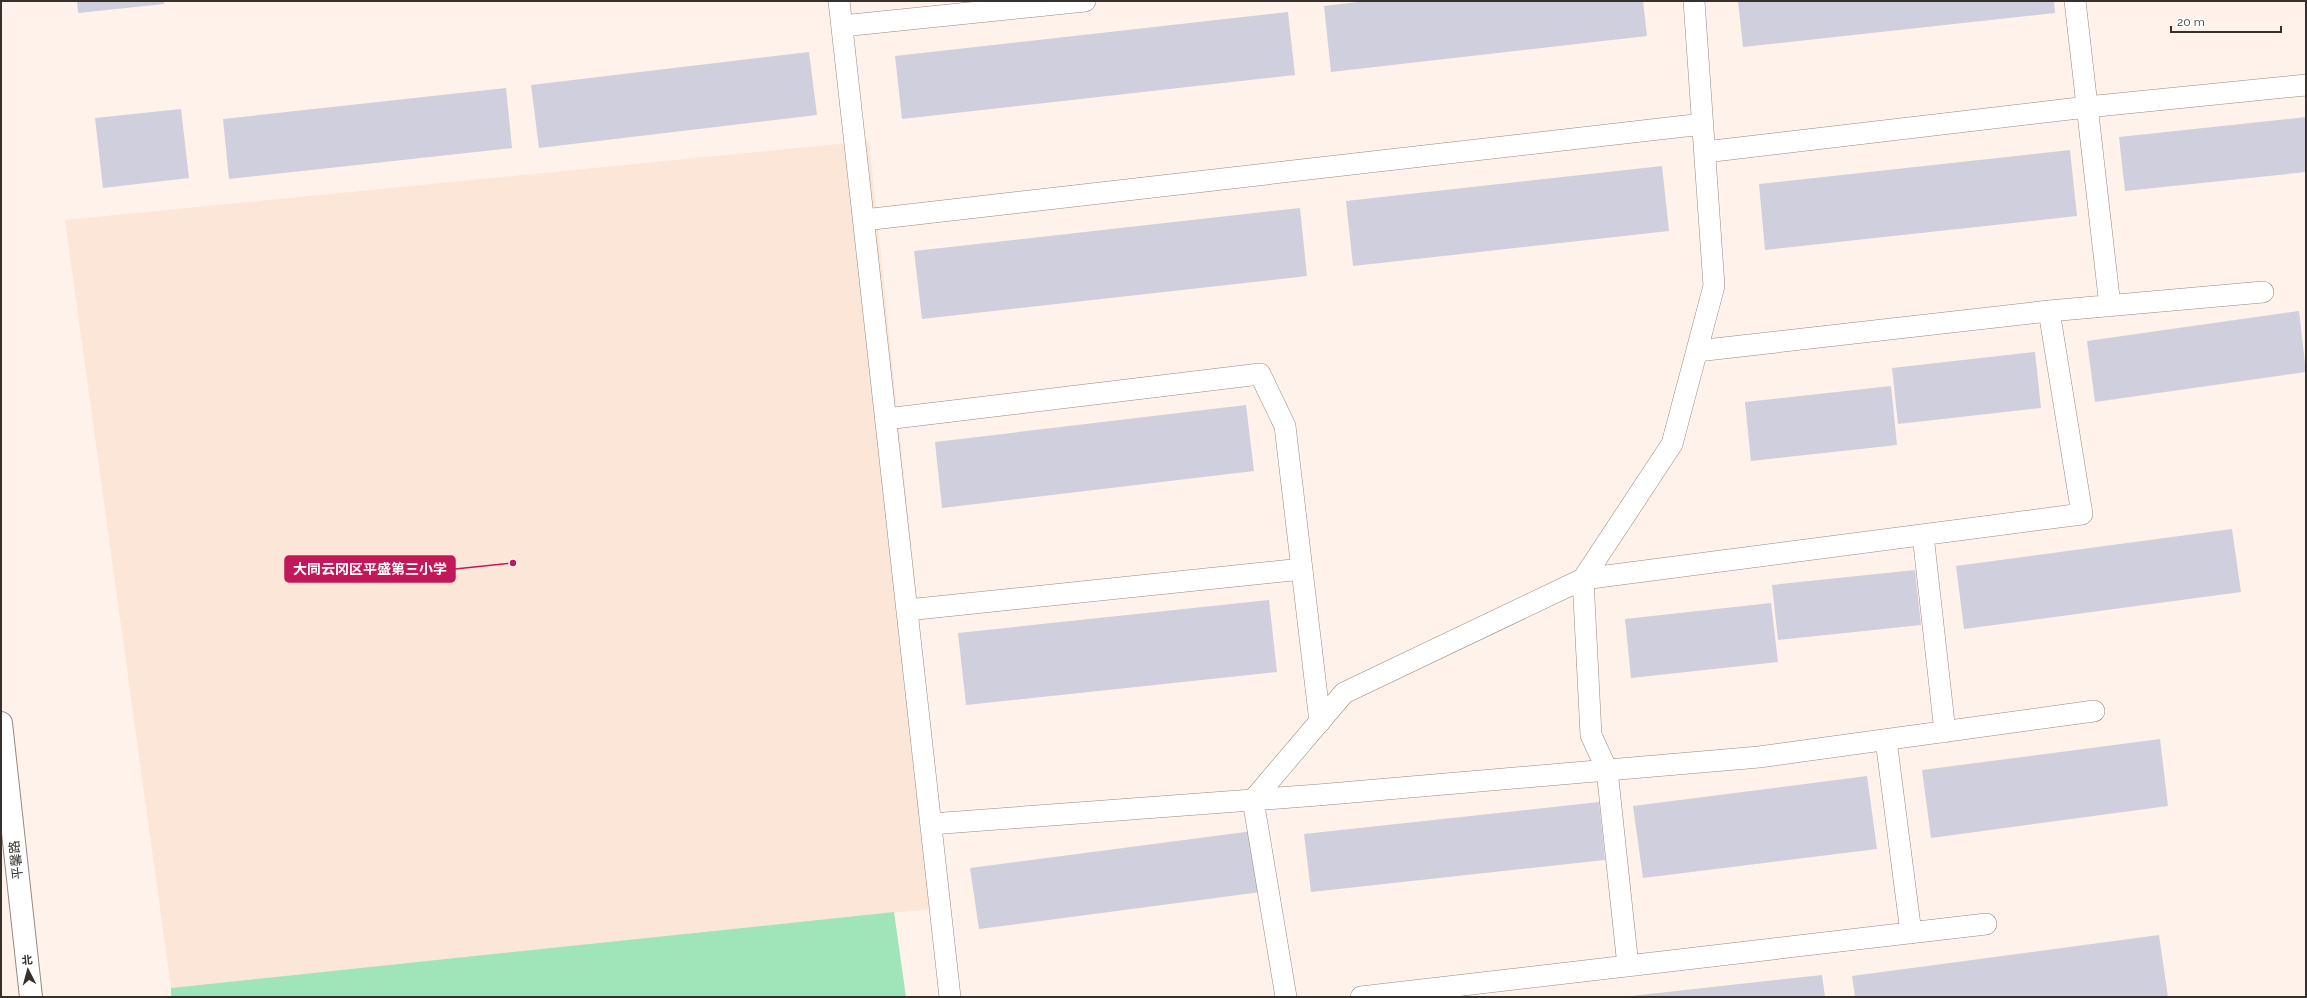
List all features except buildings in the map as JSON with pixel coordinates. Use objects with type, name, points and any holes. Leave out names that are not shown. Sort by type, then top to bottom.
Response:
[{"type":"street","name":"平馨路","points":[[1,723],[31,997]]},
{"type":"lane","points":[[839,1],[950,997]]},
{"type":"lane","points":[[842,26],[1085,1]]},
{"type":"lane","points":[[1628,966],[1607,770],[1591,735],[1583,579],[1672,444],[1714,286],[1694,1]]},
{"type":"lane","points":[[2075,1],[2110,306]]},
{"type":"lane","points":[[1705,152],[2088,107],[2306,85]]},
{"type":"lane","points":[[864,220],[1703,124]]},
{"type":"lane","points":[[1697,351],[2049,311],[2263,292]]},
{"type":"lane","points":[[1253,800],[1344,693],[1583,579],[2082,514],[2049,311]]},
{"type":"lane","points":[[886,419],[1260,374],[1285,426],[1320,722]]},
{"type":"lane","points":[[1923,535],[1945,732]]},
{"type":"lane","points":[[907,610],[1302,569]]},
{"type":"lane","points":[[931,824],[1253,800],[1760,757],[2094,711]]},
{"type":"lane","points":[[1886,740],[1911,933]]},
{"type":"lane","points":[[1253,800],[1286,997]]},
{"type":"lane","points":[[1361,997],[1986,924]]},
{"type":"shaded area","points":[[869,141],[949,907],[171,988],[65,220]]},
{"type":"green space","points":[[894,912],[906,997],[171,997],[171,988]]},
{"type":"place","name":"大同云冈区平盛第三小学","points":[[513,563]]}]
